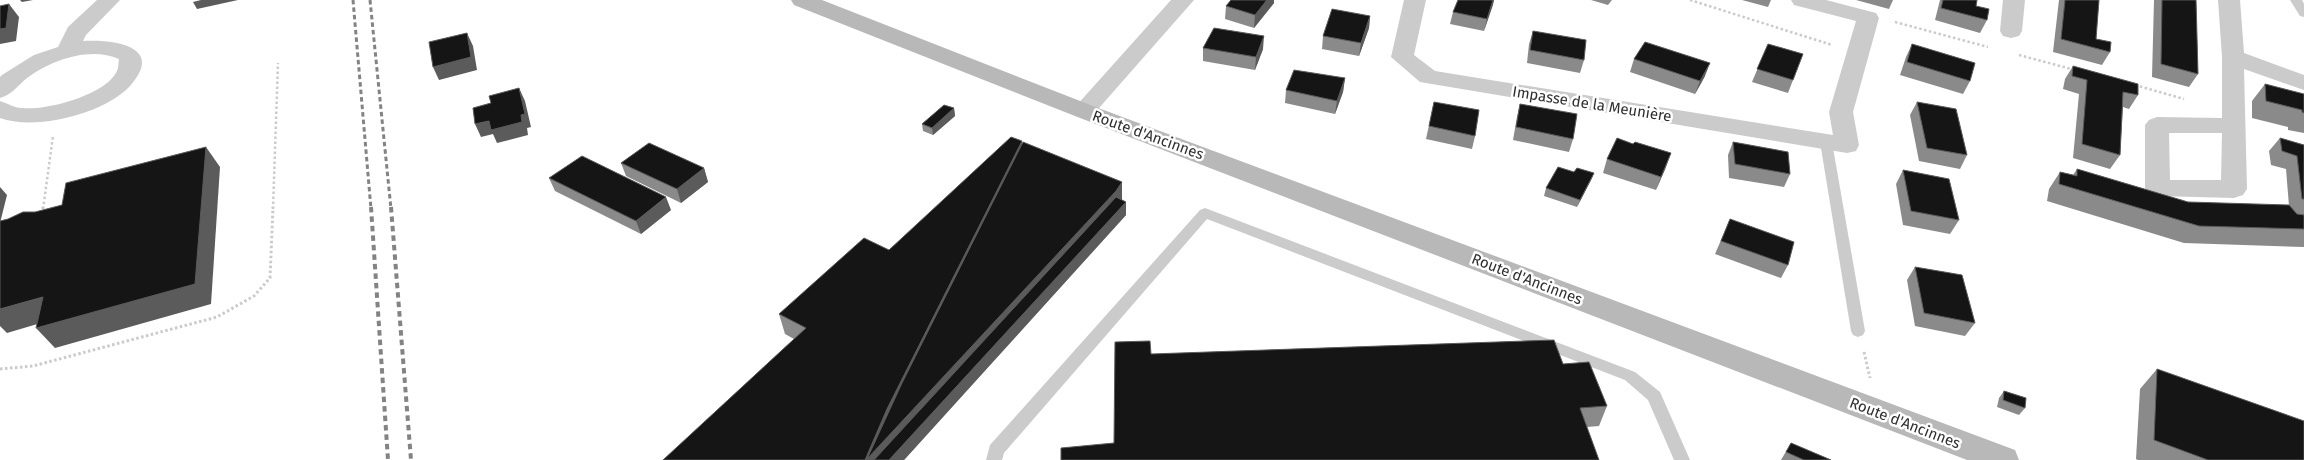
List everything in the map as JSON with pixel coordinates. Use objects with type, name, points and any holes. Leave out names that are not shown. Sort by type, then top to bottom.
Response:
[{"type":"main road","name":"Route d'Ancinnes","points":[[802,0],[1084,111],[2003,460]]},
{"type":"street","points":[[66,52],[76,32],[109,0]]},
{"type":"street","points":[[1084,111],[1183,0]]},
{"type":"street","name":"Impasse de la Meunière","points":[[1415,0],[1402,58],[1428,77],[1836,144]]},
{"type":"street","points":[[1802,0],[1868,18],[1841,112],[1836,144]]},
{"type":"street","points":[[2011,31],[2014,0]]},
{"type":"street","points":[[2229,0],[2233,126]]},
{"type":"street","points":[[0,91],[11,78],[27,68],[66,52],[99,47],[113,48],[130,56],[129,73],[108,92],[90,102],[57,112],[26,116],[10,114],[0,108]]},
{"type":"street","points":[[2232,57],[2304,83]]},
{"type":"lane","points":[[2296,0],[2304,14]]},
{"type":"lane","points":[[1836,144],[1858,331]]},
{"type":"lane","points":[[994,460],[996,450],[1205,213],[1630,376],[1654,396],[1682,460]]},
{"type":"path","points":[[1690,0],[1858,54]]},
{"type":"path","points":[[1868,18],[1882,18],[1990,47]]},
{"type":"path","points":[[2017,54],[2083,72]]},
{"type":"path","points":[[0,369],[33,366],[217,317],[254,296],[270,278],[278,63]]},
{"type":"path","points":[[2130,84],[2186,99]]},
{"type":"path","points":[[41,223],[57,112]]},
{"type":"path","points":[[1858,331],[1878,412]]},
{"type":"building","points":[[1231,0],[1267,0],[1255,15],[1226,6]]},
{"type":"building","points":[[1458,0],[1493,0],[1487,19],[1453,12]]},
{"type":"building","points":[[1943,0],[1977,0],[1976,6],[1989,9],[1987,20],[1941,8]]},
{"type":"building","points":[[2065,0],[2099,0],[2096,39],[2111,42],[2110,52],[2061,39]]},
{"type":"building","points":[[2162,0],[2196,0],[2198,74],[2161,64]]},
{"type":"building","points":[[9,4],[6,28],[0,29],[0,6]]},
{"type":"building","points":[[1332,9],[1370,16],[1361,43],[1323,36]]},
{"type":"building","points":[[1214,28],[1264,36],[1256,57],[1203,48]]},
{"type":"building","points":[[1533,31],[1586,40],[1584,60],[1530,50]]},
{"type":"building","points":[[467,33],[471,57],[433,67],[429,42]]},
{"type":"building","points":[[1645,42],[1710,63],[1700,81],[1634,59]]},
{"type":"building","points":[[1768,44],[1803,54],[1793,80],[1757,69]]},
{"type":"building","points":[[1912,44],[1975,63],[1970,81],[1907,62]]},
{"type":"building","points":[[2073,66],[2138,84],[2138,95],[2123,92],[2120,155],[2082,144],[2087,80],[2072,76]]},
{"type":"building","points":[[1294,70],[1345,78],[1337,101],[1286,90]]},
{"type":"building","points":[[2265,84],[2304,94],[2304,113],[2302,110],[2266,101]]},
{"type":"building","points":[[519,88],[525,114],[521,115],[522,122],[491,130],[489,121],[475,124],[473,108],[491,103],[489,96]]},
{"type":"building","points":[[1434,102],[1479,110],[1475,136],[1429,126]]},
{"type":"building","points":[[1917,102],[1956,109],[1967,155],[1927,148]]},
{"type":"building","points":[[1520,104],[1577,114],[1573,139],[1516,127]]},
{"type":"building","points":[[944,105],[954,108],[932,128],[922,124]]},
{"type":"building","points":[[1011,137],[1022,141],[887,409],[865,460],[663,460],[806,328],[779,314],[864,238],[889,250]]},
{"type":"building","points":[[1617,138],[1671,153],[1661,177],[1607,159]]},
{"type":"building","points":[[2280,138],[2304,145],[2304,199],[2302,199],[2297,156],[2282,151]]},
{"type":"building","points":[[1023,142],[1122,182],[1116,191],[867,459],[902,383]]},
{"type":"building","points":[[1733,142],[1788,152],[1790,174],[1735,164]]},
{"type":"building","points":[[649,143],[704,168],[677,189],[621,163]]},
{"type":"building","points":[[206,147],[195,284],[36,328],[43,297],[0,309],[0,221],[23,212],[35,212],[62,205],[66,183]]},
{"type":"building","points":[[582,156],[666,197],[636,221],[549,178]]},
{"type":"building","points":[[1558,167],[1574,172],[1577,168],[1594,173],[1580,200],[1546,188]]},
{"type":"building","points":[[2077,169],[2188,202],[2289,205],[2297,214],[2304,215],[2304,229],[2199,226],[2059,184],[2060,172],[2077,176]]},
{"type":"building","points":[[1903,170],[1949,179],[1959,220],[1911,211]]},
{"type":"building","points":[[1116,197],[1126,202],[889,460],[874,460]]},
{"type":"building","points":[[1730,219],[1794,242],[1788,265],[1721,241]]},
{"type":"building","points":[[1915,267],[1962,275],[1975,323],[1924,313]]},
{"type":"building","points":[[1554,340],[1563,364],[1589,362],[1607,406],[1580,408],[1599,460],[1061,460],[1061,448],[1114,443],[1115,342],[1150,341],[1151,354]]},
{"type":"building","points":[[2157,369],[2304,421],[2304,460],[2208,460],[2154,440]]},
{"type":"building","points":[[2004,391],[2026,398],[2025,408],[2003,400]]},
{"type":"building","points":[[1791,443],[1831,460],[1804,460],[1786,452]]},
{"type":"railway","points":[[353,0],[371,209]]},
{"type":"railway","points":[[370,0],[391,209]]},
{"type":"railway","points":[[371,207],[388,460]]},
{"type":"railway","points":[[391,207],[411,460]]}]
